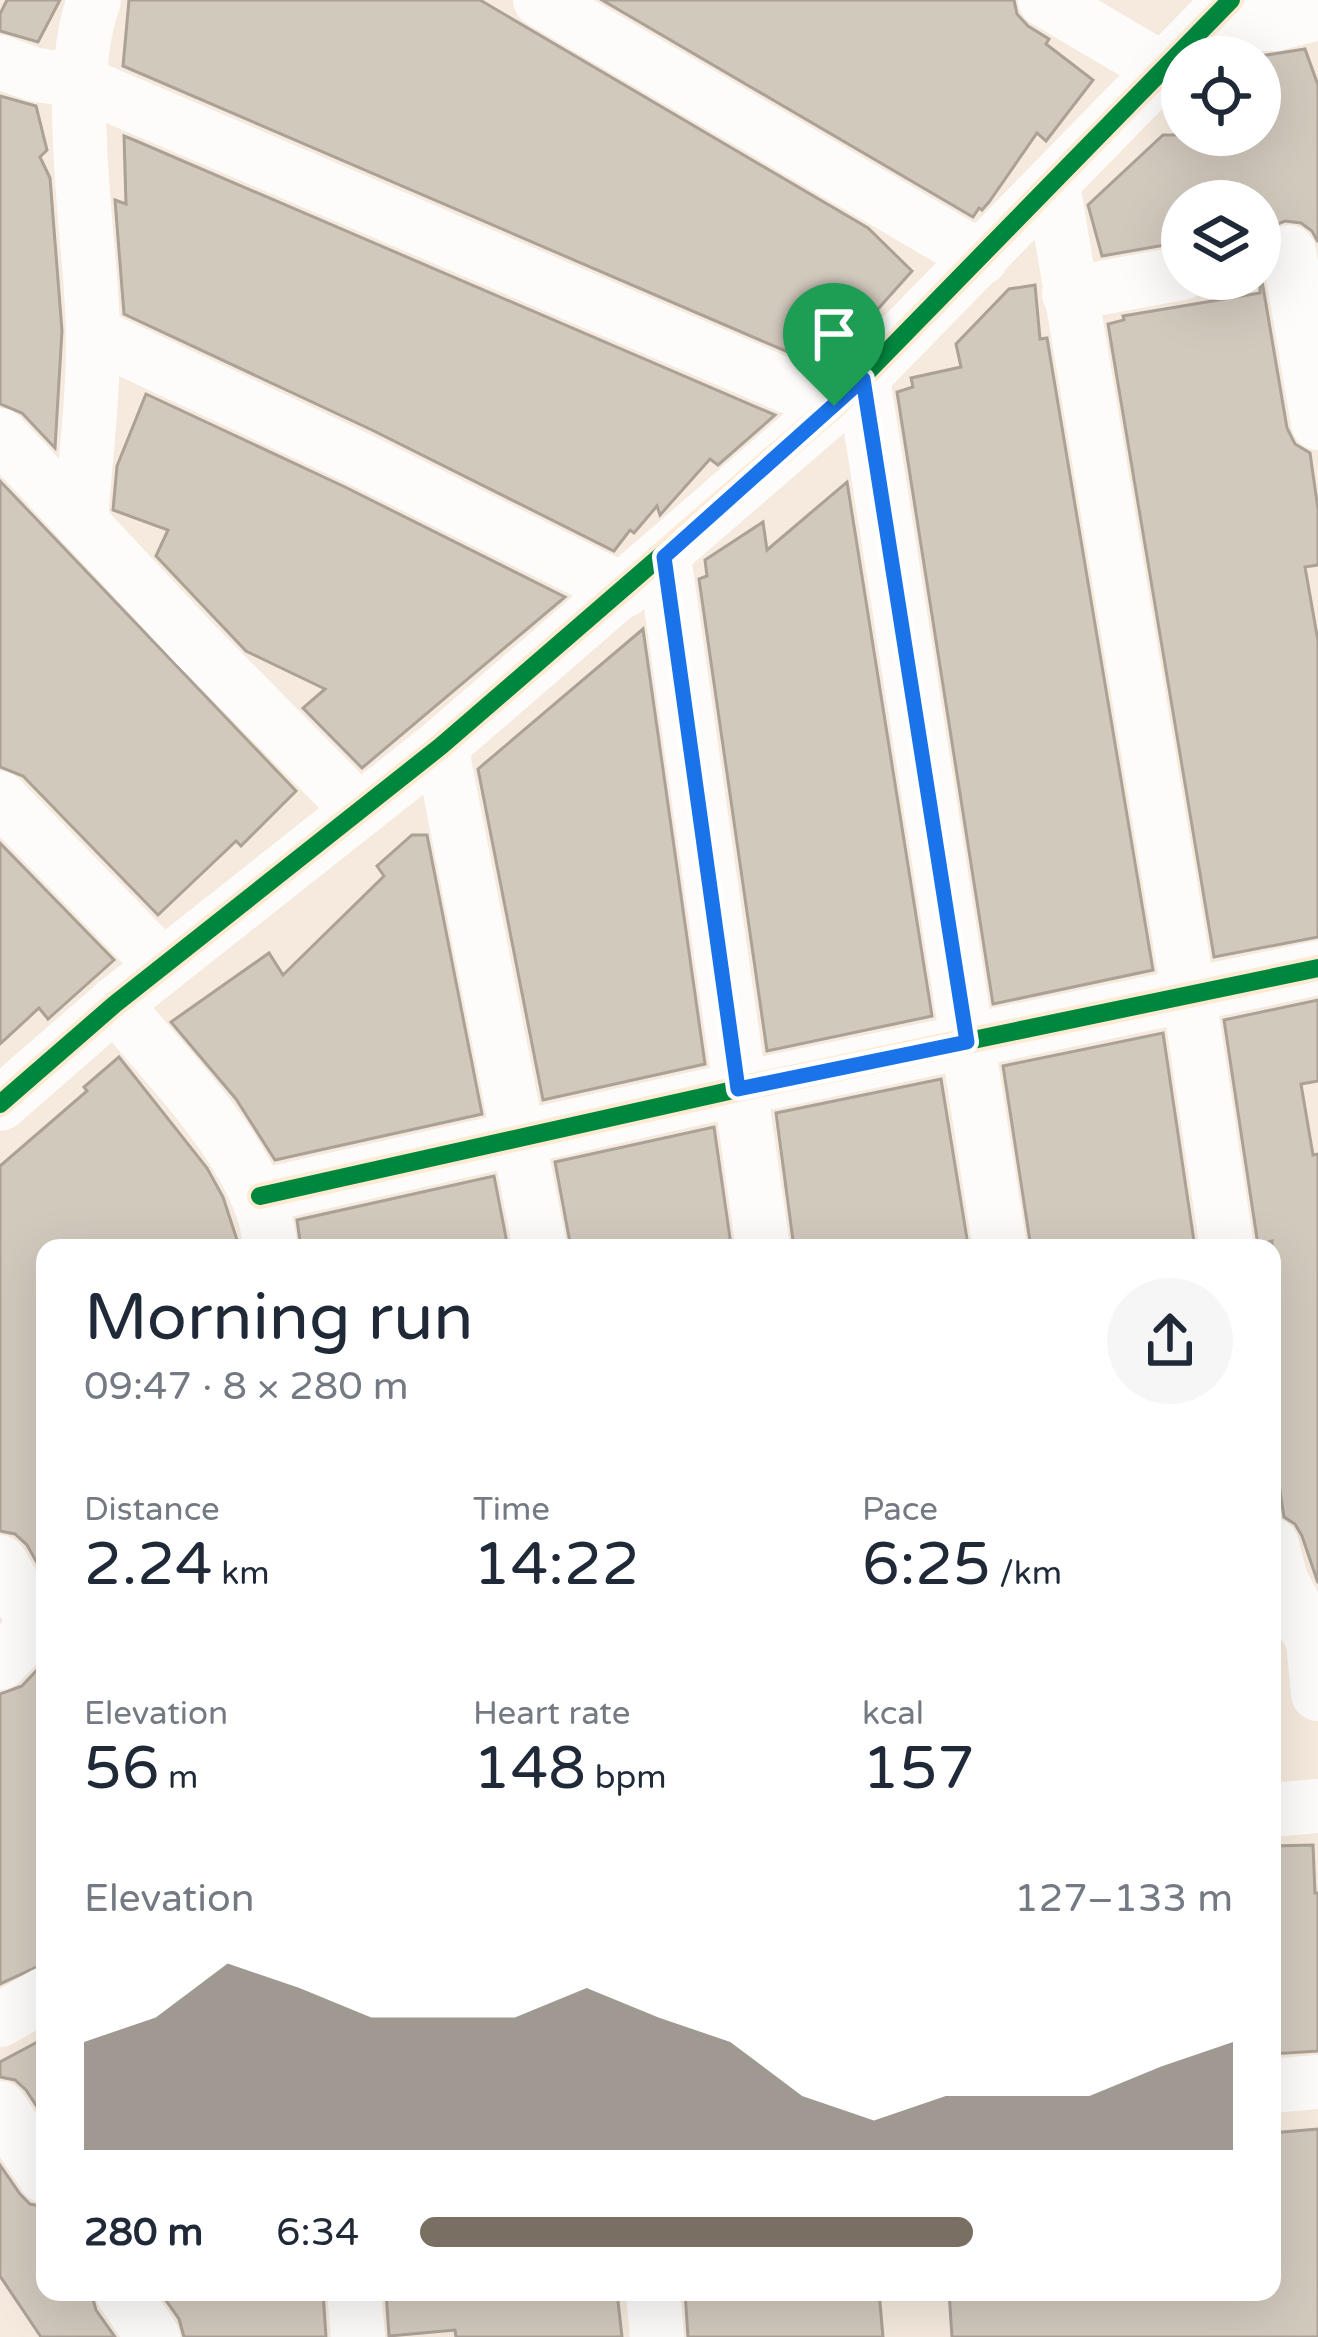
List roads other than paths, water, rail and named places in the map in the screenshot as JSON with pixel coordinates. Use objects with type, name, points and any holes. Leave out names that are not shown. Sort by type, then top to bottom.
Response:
[{"type":"street","points":[[81,523],[93,334],[79,82],[85,24],[94,0]]},
{"type":"street","points":[[540,0],[981,258]]},
{"type":"street","points":[[1045,0],[1161,68]]},
{"type":"street","points":[[1195,36],[1219,12],[1275,24],[1318,13]]},
{"type":"street","points":[[0,62],[79,82],[849,393]]},
{"type":"street","points":[[0,1104],[163,965],[442,746],[849,393],[1161,70]]},
{"type":"street","points":[[1053,185],[1190,996],[1226,1239]]},
{"type":"street","points":[[1289,252],[1318,423]]},
{"type":"street","points":[[1069,294],[1161,277]]},
{"type":"street","points":[[93,334],[359,459],[644,574]]},
{"type":"street","points":[[849,393],[999,1239]]},
{"type":"street","points":[[0,435],[359,811]]},
{"type":"street","points":[[644,574],[762,1239]]},
{"type":"street","points":[[442,746],[537,1239]]},
{"type":"street","points":[[0,798],[163,965]]},
{"type":"street","points":[[116,1004],[244,1163],[265,1222],[516,1140],[1318,968]]},
{"type":"street","points":[[0,1562],[27,1635]]},
{"type":"street","points":[[1296,1600],[1313,1641],[1318,1694]]},
{"type":"street","points":[[1281,1809],[1318,1806]]},
{"type":"street","points":[[0,2020],[36,1999]]},
{"type":"street","points":[[1281,2085],[1318,2081]]},
{"type":"street","points":[[0,2108],[36,2162]]},
{"type":"street","points":[[128,2301],[153,2337]]},
{"type":"street","points":[[355,2301],[358,2337]]},
{"type":"street","points":[[653,2301],[657,2337]]}]
